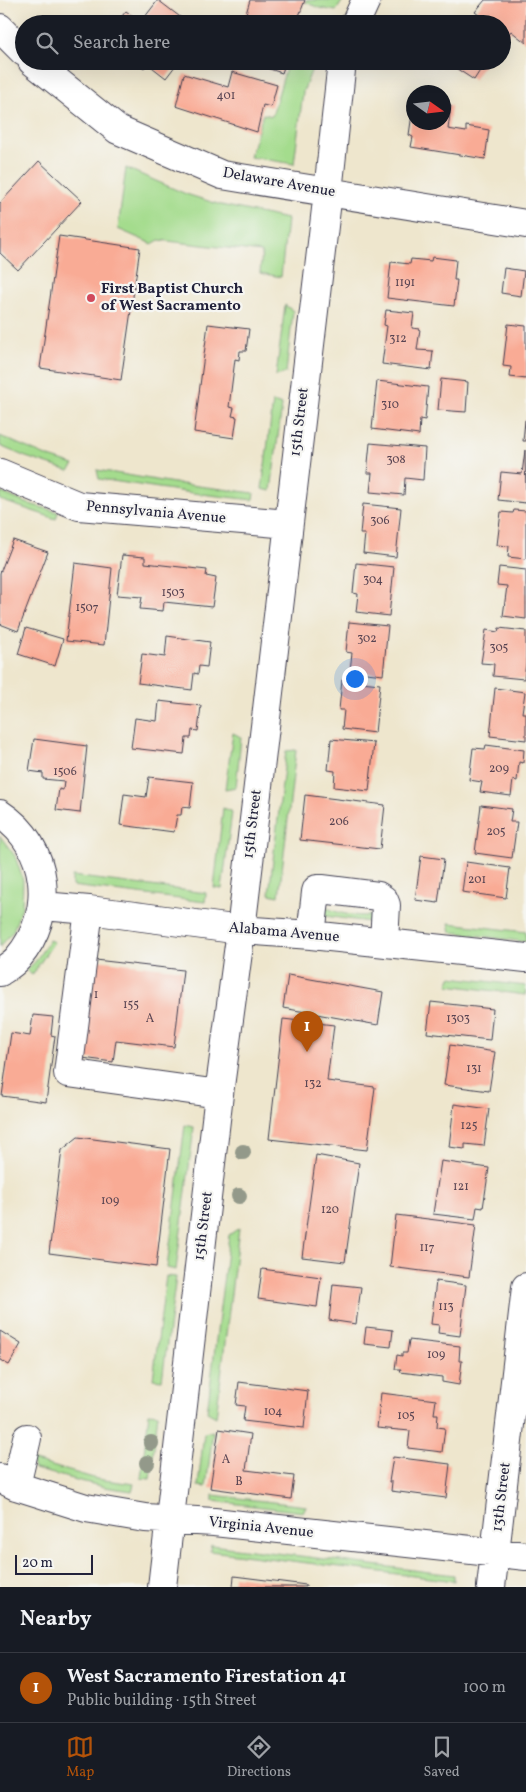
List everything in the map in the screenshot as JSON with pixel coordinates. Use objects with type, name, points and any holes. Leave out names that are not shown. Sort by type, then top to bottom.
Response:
[{"type":"street","points":[[360,15],[366,0]]},
{"type":"street","points":[[0,28],[15,43]]},
{"type":"street","name":"Delaware Avenue","points":[[43,70],[118,130],[222,175],[526,224]]},
{"type":"street","name":"15th Street","points":[[162,1587],[341,70]]},
{"type":"street","name":"Pennsylvania Avenue","points":[[0,473],[79,506],[288,524]]},
{"type":"street","points":[[0,814],[12,821],[31,846],[42,875],[43,906],[34,935],[17,959],[0,972]]},
{"type":"street","points":[[311,935],[316,892],[319,888],[381,898],[386,905],[384,942]]},
{"type":"street","name":"Alabama Avenue","points":[[43,906],[89,910],[241,930],[384,942],[526,958]]},
{"type":"street","points":[[89,910],[68,1073],[219,1094]]},
{"type":"street","name":"13th Street","points":[[491,1587],[526,1287]]},
{"type":"street","points":[[8,1482],[27,1438]]},
{"type":"street","name":"Virginia Avenue","points":[[8,1482],[86,1508],[145,1518],[526,1556]]},
{"type":"green space","points":[[306,0],[343,0],[336,11],[319,8],[305,2]]},
{"type":"green space","points":[[285,70],[312,70],[303,92],[294,164],[250,157],[263,114],[272,116]]},
{"type":"green space","points":[[126,168],[186,194],[221,205],[287,219],[281,277],[260,273],[262,252],[159,240],[152,244],[118,229]]},
{"type":"green space","points":[[285,305],[293,311],[286,373],[276,376]]},
{"type":"green space","points":[[273,402],[282,405],[271,491],[262,489]]},
{"type":"green space","points":[[0,436],[46,456],[74,465],[69,471],[26,457],[0,446]]},
{"type":"green space","points":[[97,470],[174,483],[254,493],[253,500],[99,479]]},
{"type":"green space","points":[[0,492],[26,503],[58,512],[56,519],[0,500]]},
{"type":"green space","points":[[233,733],[241,737],[236,787],[225,789]]},
{"type":"green space","points":[[296,750],[279,896],[269,894],[286,751]]},
{"type":"green space","points":[[223,808],[232,812],[222,889],[214,888]]},
{"type":"green space","points":[[0,836],[15,856],[23,880],[22,907],[13,931],[0,947]]},
{"type":"green space","points":[[72,876],[206,893],[205,902],[72,886]]},
{"type":"green space","points":[[323,906],[352,915],[381,915],[377,923],[325,916]]},
{"type":"green space","points":[[449,923],[526,932],[526,942],[451,932]]},
{"type":"green space","points":[[49,940],[54,942],[32,975],[26,970],[35,962]]},
{"type":"green space","points":[[451,977],[526,986],[525,995],[448,985]]},
{"type":"green space","points":[[185,1125],[194,1127],[176,1270],[167,1268]]},
{"type":"green space","points":[[239,1228],[216,1417],[207,1412],[229,1235]]},
{"type":"green space","points":[[166,1276],[176,1277],[162,1380],[153,1379]]},
{"type":"green space","points":[[149,1413],[158,1414],[150,1479],[141,1478]]},
{"type":"green space","points":[[213,1431],[206,1487],[198,1486],[204,1433]]},
{"type":"green space","points":[[31,1460],[97,1479],[134,1484],[132,1491],[104,1487],[34,1469]]},
{"type":"green space","points":[[213,1495],[306,1506],[303,1512],[213,1501]]},
{"type":"green space","points":[[211,1545],[454,1575],[454,1581],[210,1551]]},
{"type":"building","points":[[158,0],[178,15],[146,15]]},
{"type":"building","points":[[250,0],[305,0],[299,15],[246,15]]},
{"type":"building","points":[[485,0],[526,0],[526,43],[511,31],[511,15],[479,15],[475,12]]},
{"type":"building","points":[[126,11],[131,15],[123,15]]},
{"type":"building","points":[[156,70],[172,70],[166,78]]},
{"type":"building","points":[[459,70],[480,70],[474,80]]},
{"type":"building","points":[[232,72],[277,85],[271,107],[263,105],[257,132],[176,106],[184,74],[228,87]]},
{"type":"building","points":[[466,126],[489,130],[485,159],[411,147],[413,137],[409,135],[410,130],[451,130],[466,132]]},
{"type":"building","points":[[39,161],[82,201],[18,270],[0,253],[0,203]]},
{"type":"building","name":"First Baptist Church of West Sacramento","points":[[59,236],[140,248],[121,380],[40,368]]},
{"type":"building","points":[[432,257],[456,260],[454,280],[457,280],[454,306],[387,298],[391,262],[410,264],[411,259],[431,261]]},
{"type":"building","points":[[504,268],[524,271],[521,296],[501,293]]},
{"type":"building","points":[[386,310],[414,313],[412,328],[420,329],[417,350],[433,351],[431,370],[382,364],[387,326],[384,325]]},
{"type":"building","points":[[208,324],[249,329],[246,351],[240,351],[239,360],[235,359],[229,407],[234,408],[232,416],[237,417],[234,438],[194,432]]},
{"type":"building","points":[[508,324],[526,326],[526,379],[510,377],[511,367],[503,366]]},
{"type":"building","points":[[441,379],[468,382],[466,412],[438,410]]},
{"type":"building","points":[[377,381],[428,387],[425,420],[420,419],[419,435],[372,429]]},
{"type":"building","points":[[525,420],[526,441],[523,441]]},
{"type":"building","points":[[370,443],[425,448],[423,480],[405,478],[404,495],[370,492],[372,473],[367,473]]},
{"type":"building","points":[[525,450],[526,503],[498,500],[501,472],[522,474]]},
{"type":"building","points":[[363,504],[401,508],[396,557],[363,553],[365,534],[360,534]]},
{"type":"building","points":[[514,510],[526,511],[526,559],[508,557],[509,546],[497,545],[501,512],[513,513]]},
{"type":"building","points":[[13,540],[48,552],[18,631],[0,624],[0,573]]},
{"type":"building","points":[[122,555],[145,557],[145,563],[207,570],[206,576],[216,578],[212,607],[164,602],[163,611],[140,609],[142,597],[117,595]]},
{"type":"building","points":[[75,563],[112,568],[104,645],[66,641]]},
{"type":"building","points":[[356,563],[394,567],[389,616],[356,612],[358,594],[353,593]]},
{"type":"building","points":[[499,567],[526,570],[526,619],[503,616],[507,586],[497,585]]},
{"type":"building","points":[[349,622],[388,626],[383,675],[350,671],[352,653],[346,652]]},
{"type":"building","points":[[26,628],[63,639],[55,666],[18,654]]},
{"type":"building","points":[[499,628],[526,631],[524,679],[493,676],[494,664],[481,663],[486,630],[498,632]]},
{"type":"building","points":[[167,636],[210,642],[207,667],[199,666],[198,674],[194,673],[192,690],[138,683],[142,654],[165,657]]},
{"type":"building","points":[[342,680],[380,684],[375,733],[342,729],[344,710],[339,710]]},
{"type":"building","points":[[495,688],[525,692],[522,713],[526,713],[526,740],[490,736]]},
{"type":"building","points":[[159,701],[201,706],[198,731],[192,730],[191,738],[186,738],[184,754],[131,748],[135,718],[157,721]]},
{"type":"building","points":[[34,739],[87,746],[80,813],[56,810],[59,789],[63,790],[64,781],[43,779],[43,773],[29,771]]},
{"type":"building","points":[[331,739],[374,743],[369,791],[334,787],[335,771],[328,770]]},
{"type":"building","points":[[486,745],[524,750],[523,763],[519,762],[517,781],[513,780],[511,796],[480,792],[482,782],[469,780],[473,748],[485,749]]},
{"type":"building","points":[[149,777],[193,782],[190,808],[182,807],[181,815],[177,815],[174,832],[120,825],[124,794],[146,797]]},
{"type":"building","points":[[305,795],[385,805],[380,849],[300,840]]},
{"type":"building","points":[[481,805],[512,809],[510,822],[517,822],[512,858],[475,853]]},
{"type":"building","points":[[421,856],[444,859],[438,903],[415,900]]},
{"type":"building","points":[[466,862],[510,868],[506,898],[462,892]]},
{"type":"building","points":[[87,959],[183,970],[174,1047],[116,1040],[113,1062],[75,1057]]},
{"type":"building","points":[[288,975],[383,992],[378,1025],[283,1008]]},
{"type":"building","points":[[431,1002],[493,1009],[490,1040],[427,1033]]},
{"type":"building","points":[[33,1015],[53,1017],[51,1035],[55,1036],[46,1102],[2,1096],[11,1033],[30,1036]]},
{"type":"building","points":[[283,1019],[334,1025],[327,1081],[375,1087],[367,1150],[269,1139]]},
{"type":"building","points":[[450,1045],[495,1052],[489,1091],[444,1085]]},
{"type":"building","points":[[454,1104],[489,1109],[484,1146],[465,1144],[465,1149],[449,1147]]},
{"type":"building","points":[[78,1137],[170,1149],[156,1267],[49,1253],[62,1150]]},
{"type":"building","points":[[316,1155],[359,1163],[345,1262],[302,1257]]},
{"type":"building","points":[[441,1161],[489,1168],[483,1208],[477,1207],[475,1219],[433,1214]]},
{"type":"building","points":[[396,1215],[476,1225],[469,1277],[390,1267]]},
{"type":"building","points":[[262,1269],[321,1277],[317,1307],[258,1299]]},
{"type":"building","points":[[436,1281],[466,1285],[460,1336],[438,1333],[439,1325],[431,1324]]},
{"type":"building","points":[[333,1284],[361,1287],[356,1324],[329,1320]]},
{"type":"building","points":[[366,1327],[393,1330],[391,1347],[364,1344]]},
{"type":"building","points":[[0,1331],[21,1344],[9,1365],[0,1360]]},
{"type":"building","points":[[409,1340],[460,1346],[459,1361],[462,1361],[459,1385],[442,1382],[442,1377],[400,1372],[401,1369],[395,1369],[397,1355],[402,1356],[402,1353],[407,1353]]},
{"type":"building","points":[[239,1382],[308,1391],[304,1428],[243,1421],[245,1406],[236,1405]]},
{"type":"building","points":[[381,1393],[436,1400],[434,1414],[438,1414],[437,1427],[445,1428],[442,1452],[408,1448],[410,1431],[377,1428]]},
{"type":"building","points":[[219,1429],[251,1434],[246,1470],[294,1476],[291,1499],[210,1488]]},
{"type":"building","points":[[393,1457],[450,1464],[446,1498],[391,1491],[392,1482],[389,1482]]},
{"type":"building","points":[[234,1576],[306,1585],[306,1587],[233,1587]]},
{"type":"place","name":"First Baptist Church of West Sacramento","points":[[91,298]]},
{"type":"place","name":"West Sacramento Firestation 41","points":[[307,1052]]}]
